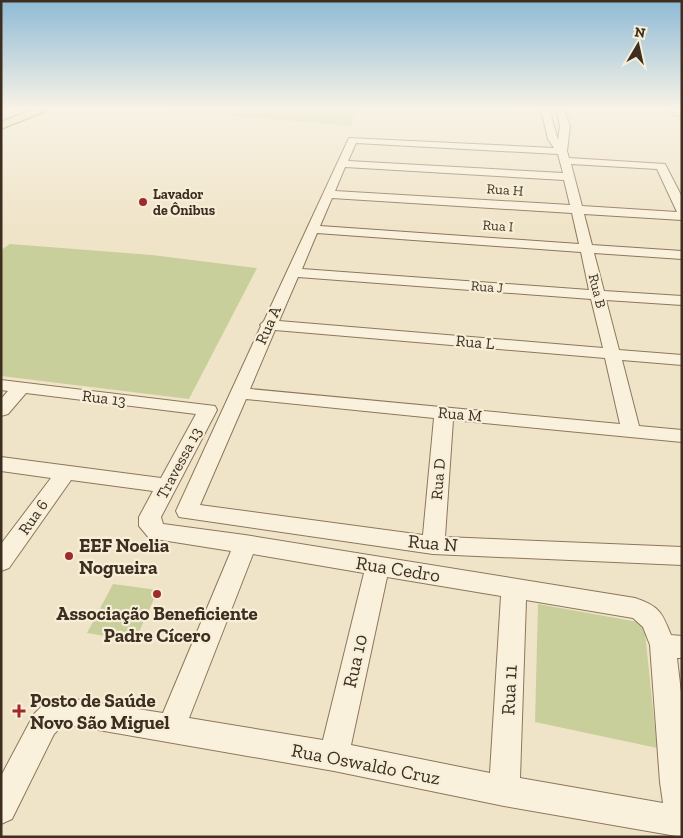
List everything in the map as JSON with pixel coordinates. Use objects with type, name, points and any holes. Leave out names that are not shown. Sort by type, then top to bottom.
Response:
[{"type":"street","name":"Rua A","points":[[187,510],[348,148]]},
{"type":"street","points":[[459,148],[661,166],[682,210]]},
{"type":"street","points":[[559,148],[564,156]]},
{"type":"street","points":[[564,148],[564,156]]},
{"type":"street","name":"Rua B","points":[[564,156],[631,431]]},
{"type":"street","points":[[340,164],[569,177]]},
{"type":"street","name":"Rua H","points":[[327,194],[682,216]]},
{"type":"street","name":"Rua I","points":[[312,229],[682,255]]},
{"type":"street","name":"Rua J","points":[[292,272],[682,301]]},
{"type":"street","name":"Rua L","points":[[268,325],[682,360]]},
{"type":"street","name":"Rua 13","points":[[1,386],[208,410]]},
{"type":"street","points":[[1,410],[21,388]]},
{"type":"street","name":"Rua M","points":[[238,393],[682,436]]},
{"type":"street","name":"Travessa 13","points":[[150,517],[208,410]]},
{"type":"street","name":"Rua D","points":[[433,545],[444,413]]},
{"type":"street","points":[[1,464],[168,486]]},
{"type":"street","name":"Rua 6","points":[[1,562],[65,473]]},
{"type":"street","name":"Rua N","points":[[187,510],[433,545],[682,556]]},
{"type":"street","name":"Rua Cedro","points":[[150,517],[150,526],[157,532],[245,544],[635,608],[645,612],[666,638]]},
{"type":"street","points":[[171,728],[245,544]]},
{"type":"street","name":"Rua 10","points":[[334,756],[377,566]]},
{"type":"street","name":"Rua 11","points":[[504,791],[514,588]]},
{"type":"street","points":[[666,638],[675,782],[682,822]]},
{"type":"street","name":"Rua Oswaldo Cruz","points":[[10,775],[44,724],[51,716],[61,710],[334,756],[504,791],[682,822]]},
{"type":"street","points":[[1,808],[10,775]]},
{"type":"green space","points":[[10,244],[152,255],[257,268],[189,399],[1,376],[1,250]]},
{"type":"green space","points":[[113,584],[158,590],[135,641],[87,633]]},
{"type":"green space","points":[[538,604],[644,623],[657,748],[535,722]]},
{"type":"place","name":"Lavador de Ônibus","points":[[143,202]]},
{"type":"place","name":"EEF Noelia Nogueira","points":[[69,556]]},
{"type":"place","name":"Associação Beneficiente Padre Cícero","points":[[157,594]]},
{"type":"place","name":"Posto de Saúde Novo São Miguel","points":[[19,711]]}]
